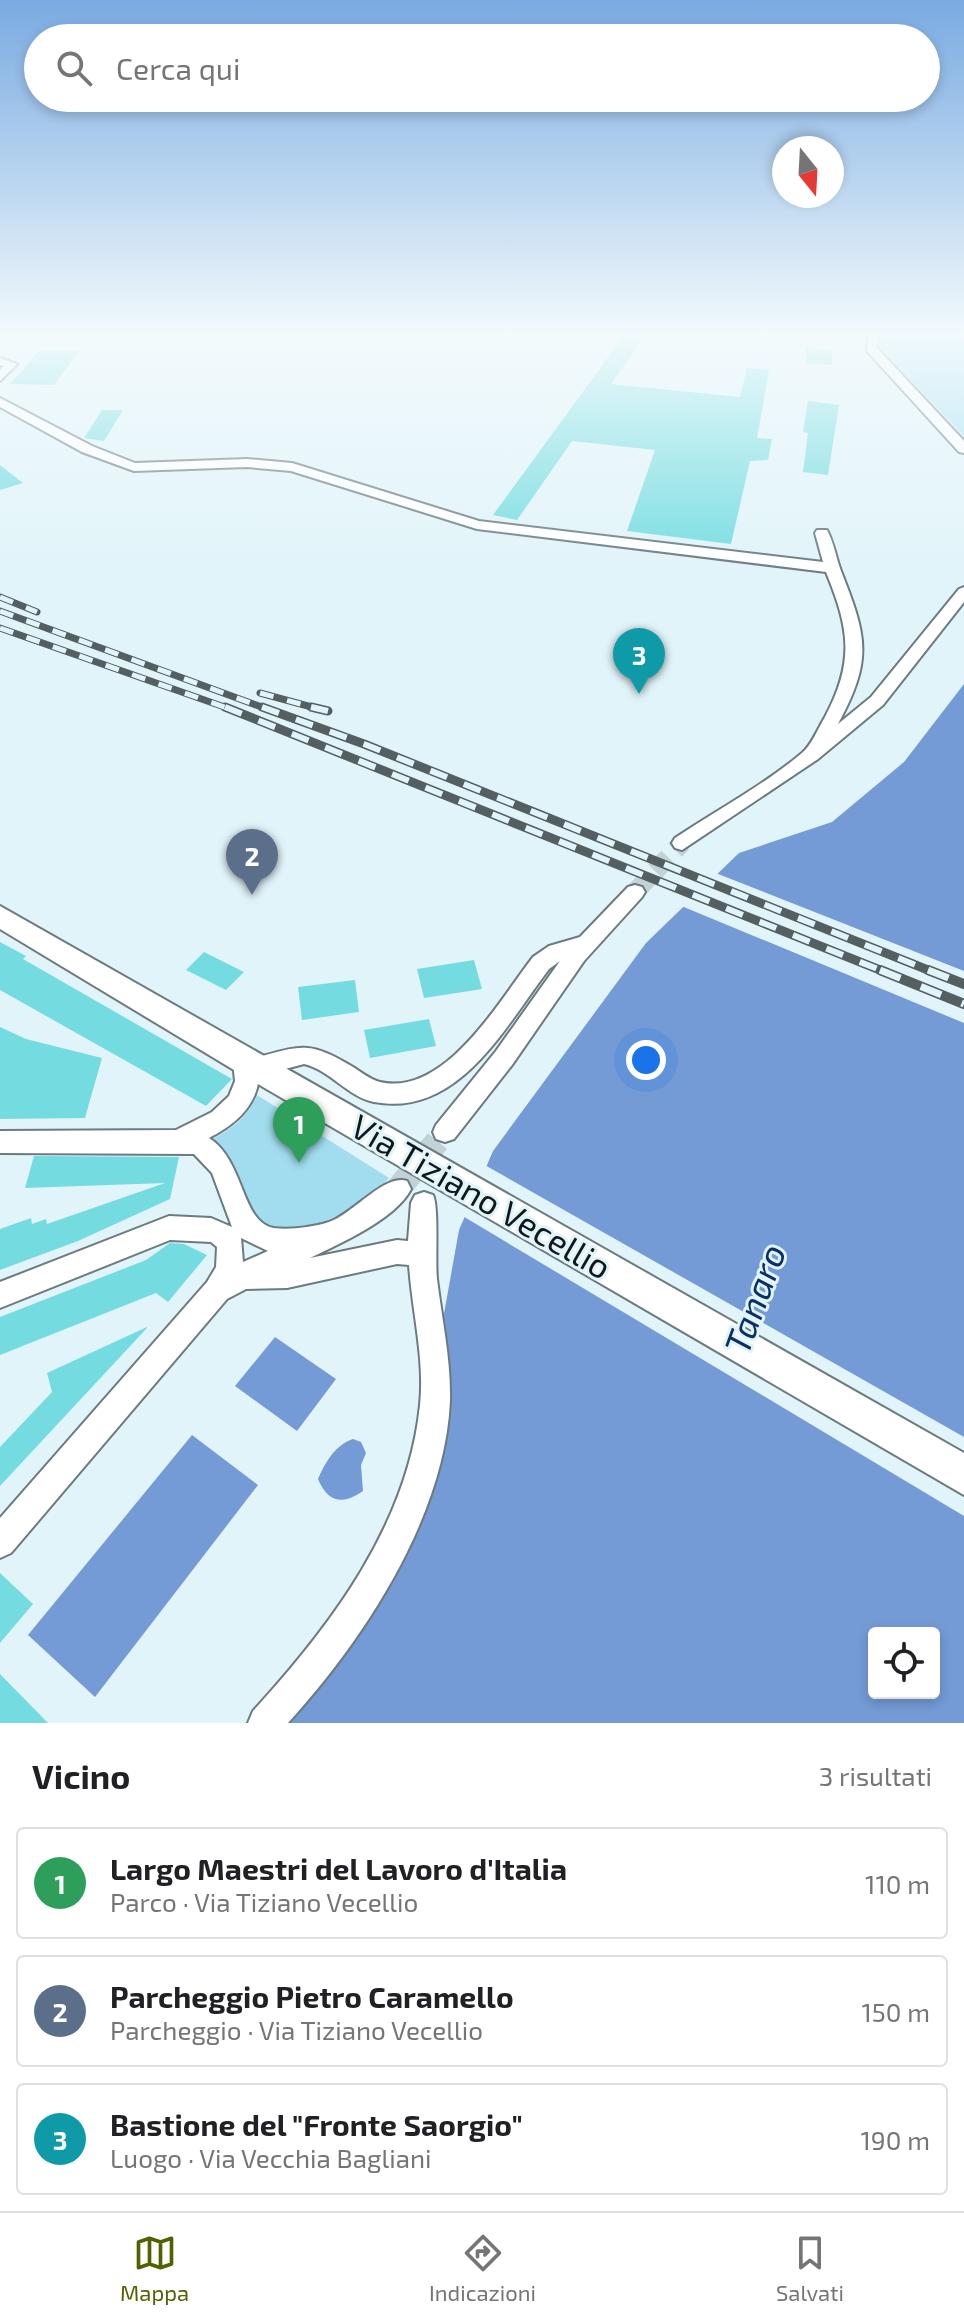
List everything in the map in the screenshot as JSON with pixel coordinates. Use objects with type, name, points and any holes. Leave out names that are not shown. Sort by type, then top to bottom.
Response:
[{"type":"main road","name":"Via Tiziano Vecellio","points":[[0,916],[250,1064],[964,1475]]},
{"type":"street","points":[[23,414],[87,449],[134,467],[247,463],[292,467],[477,525],[832,568]]},
{"type":"street","points":[[932,414],[964,449]]},
{"type":"street","points":[[812,755],[848,692],[856,668],[856,642],[822,533]]},
{"type":"street","points":[[682,843],[812,755],[877,701],[964,592]]},
{"type":"street","points":[[445,1132],[504,1058],[586,943],[635,892]]},
{"type":"street","points":[[178,1141],[215,1124],[238,1105],[250,1064],[304,1055],[318,1058],[375,1092],[411,1092],[429,1086],[460,1067],[541,963],[557,952],[586,943]]},
{"type":"street","points":[[0,1142],[178,1141],[203,1146],[221,1162],[229,1178],[239,1216],[258,1235],[271,1240],[290,1240],[329,1234]]},
{"type":"street","points":[[0,1542],[228,1285],[411,1196],[421,1254],[435,1404],[417,1492],[377,1571],[331,1644],[294,1693],[265,1723]]},
{"type":"street","points":[[0,1295],[169,1228],[211,1230],[222,1234],[230,1243],[228,1285]]},
{"type":"street","points":[[228,1285],[397,1252],[421,1254]]},
{"type":"shaded area","points":[[943,414],[964,414],[964,436]]},
{"type":"shaded area","points":[[257,1095],[389,1178],[353,1208],[323,1222],[291,1228],[276,1227],[253,1216],[233,1167],[210,1140],[238,1122]]},
{"type":"water","name":"Tanaro","points":[[964,684],[964,1723],[284,1723],[387,1574],[440,1336],[459,1230],[493,1151],[646,943],[739,853],[832,822],[904,762]]},
{"type":"water","points":[[275,1337],[336,1379],[297,1431],[235,1386]]},
{"type":"water","points":[[192,1435],[258,1485],[95,1697],[28,1635]]},
{"type":"water","points":[[353,1439],[361,1442],[366,1453],[361,1465],[363,1491],[343,1500],[337,1499],[326,1493],[318,1479],[336,1450]]},
{"type":"pier","points":[[713,872],[964,971],[964,1023],[679,905]]},
{"type":"pier","points":[[483,1164],[964,1437],[964,1516],[461,1215]]},
{"type":"building","points":[[99,414],[120,414],[104,441],[84,438]]},
{"type":"building","points":[[566,414],[761,414],[757,438],[772,439],[768,460],[750,461],[731,544],[627,531],[655,450],[572,441],[517,520],[493,515]]},
{"type":"building","points":[[806,414],[838,414],[828,475],[803,472],[808,433],[803,432]]},
{"type":"building","points":[[0,465],[23,483],[0,490]]},
{"type":"building","points":[[0,942],[26,956],[23,959],[232,1079],[206,1106],[0,990]]},
{"type":"building","points":[[204,952],[244,972],[226,990],[186,970]]},
{"type":"building","points":[[474,960],[482,989],[424,998],[417,969]]},
{"type":"building","points":[[355,980],[359,1012],[302,1020],[298,987]]},
{"type":"building","points":[[429,1019],[436,1046],[370,1058],[364,1030]]},
{"type":"building","points":[[0,1027],[26,1039],[102,1058],[85,1118],[0,1119]]},
{"type":"building","points":[[34,1156],[179,1157],[170,1199],[78,1241],[0,1270],[0,1229],[31,1218],[32,1224],[46,1219],[47,1224],[165,1183],[25,1188]]},
{"type":"building","points":[[170,1243],[184,1244],[207,1255],[168,1302],[156,1293],[0,1355],[0,1317],[146,1260]]},
{"type":"building","points":[[147,1327],[0,1486],[0,1447],[52,1392],[47,1373]]},
{"type":"building","points":[[0,1573],[33,1604],[0,1643]]},
{"type":"building","points":[[0,1674],[48,1723],[0,1723]]},
{"type":"tunnel","points":[[635,892],[682,843]]},
{"type":"tunnel","points":[[398,1189],[445,1132]]},
{"type":"railway","points":[[0,597],[37,612]]},
{"type":"railway","points":[[0,611],[267,709]]},
{"type":"railway","points":[[0,628],[230,709]]},
{"type":"railway","points":[[260,693],[316,708]]},
{"type":"railway","points":[[225,707],[230,709]]},
{"type":"railway","points":[[262,707],[364,744],[928,970]]},
{"type":"railway","points":[[311,707],[316,708]]},
{"type":"railway","points":[[316,708],[328,711]]},
{"type":"railway","points":[[230,709],[885,972]]},
{"type":"railway","points":[[880,970],[964,1004]]},
{"type":"railway","points":[[928,970],[964,984]]},
{"type":"railway","points":[[928,970],[933,972]]},
{"type":"place","name":"Bastione del \"Fronte Saorgio\"","points":[[639,694]]},
{"type":"place","name":"Parcheggio Pietro Caramello","points":[[252,895]]},
{"type":"place","name":"Largo Maestri del Lavoro d'Italia","points":[[299,1163]]}]
